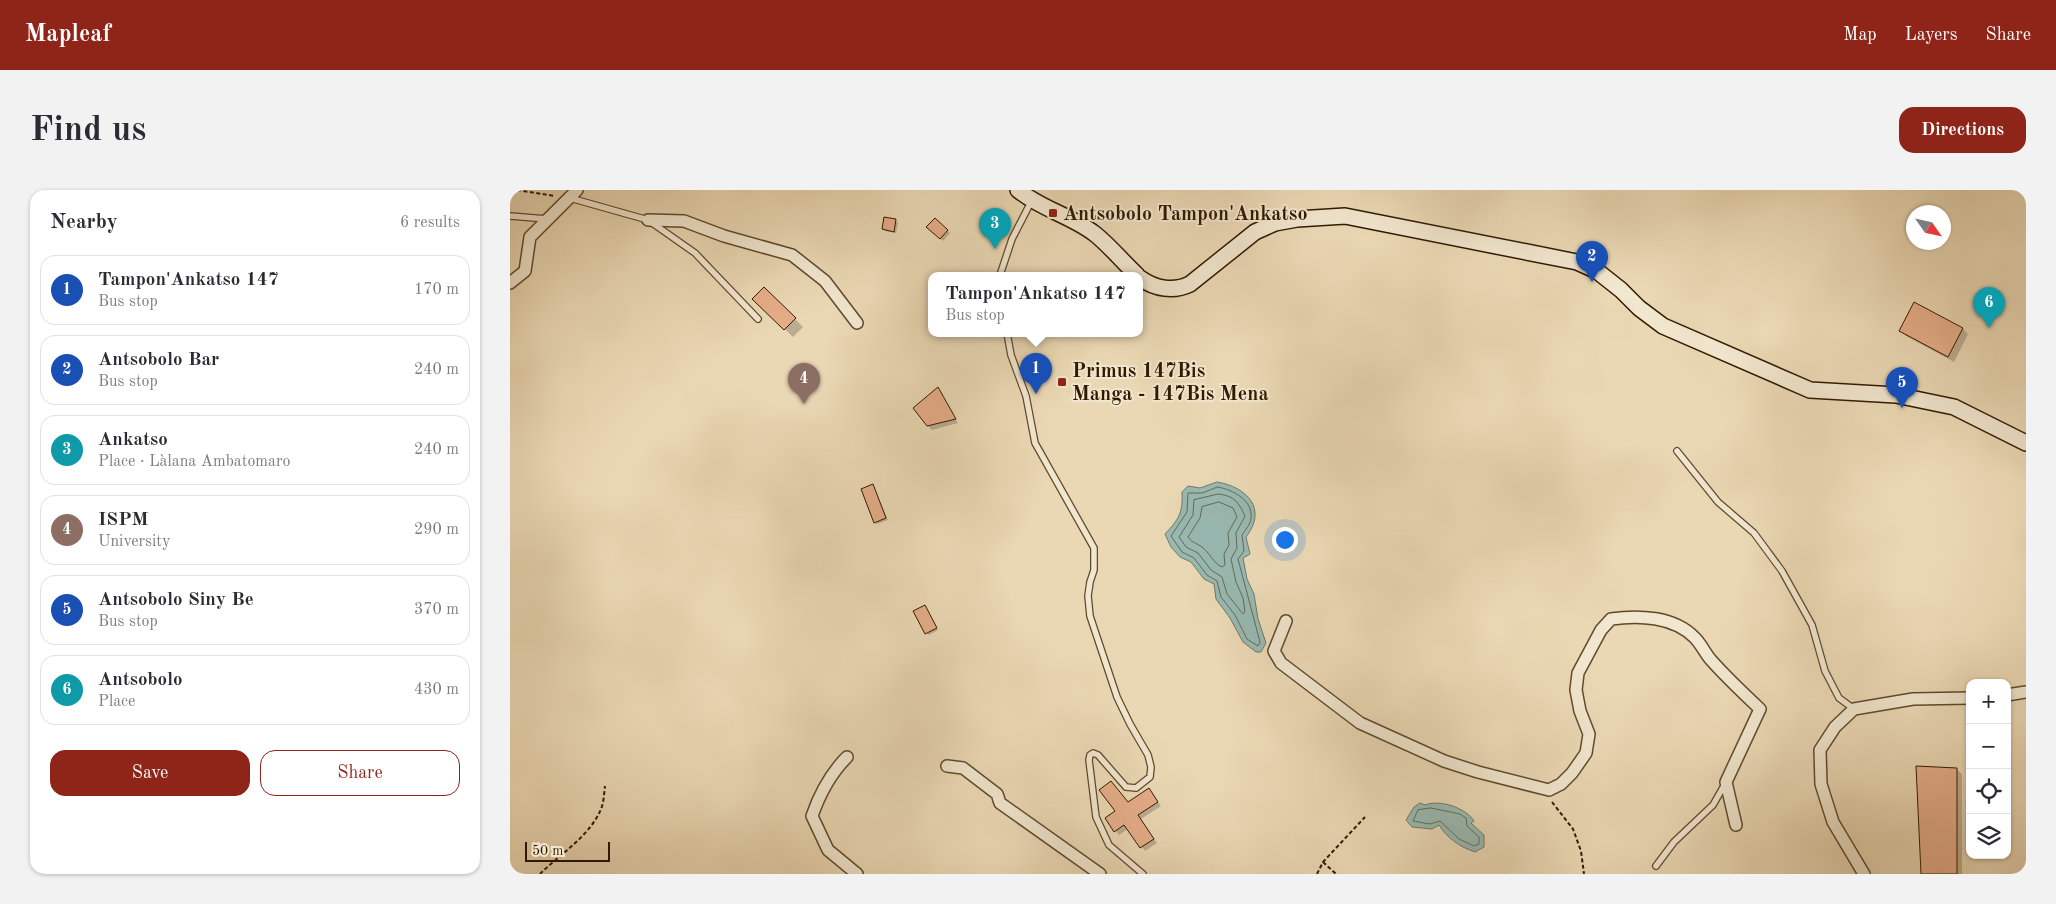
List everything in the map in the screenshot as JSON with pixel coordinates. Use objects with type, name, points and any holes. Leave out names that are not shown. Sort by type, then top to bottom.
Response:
[{"type":"street","points":[[510,283],[525,271],[530,237],[577,190]]},
{"type":"street","points":[[1018,190],[1032,200],[1051,208],[1095,234],[1134,272]]},
{"type":"street","points":[[1143,279],[1170,290],[1181,289],[1190,284],[1255,232],[1275,223],[1297,219],[1345,216],[1577,262],[1597,272],[1663,326],[1810,390],[1896,395],[1954,406],[2026,444]]},
{"type":"street","points":[[648,220],[684,221],[724,236],[792,255],[825,281],[857,323]]},
{"type":"street","points":[[1286,621],[1274,651],[1281,663],[1360,723],[1444,761],[1478,772],[1549,790],[1561,784],[1572,774],[1586,753],[1589,734],[1580,711],[1576,690],[1578,673],[1601,630],[1611,619],[1622,618],[1662,619],[1678,626],[1694,637],[1709,658],[1736,687],[1760,708],[1726,782],[1736,825]]},
{"type":"street","points":[[2011,694],[2026,692]]},
{"type":"street","points":[[1864,874],[1833,822],[1821,784],[1820,750],[1835,727],[1854,708],[1913,699],[1966,698]]},
{"type":"street","points":[[847,757],[834,770],[819,795],[812,816],[828,850],[857,874]]},
{"type":"street","points":[[948,766],[963,768],[997,794],[1000,803],[1100,874]]},
{"type":"lane","points":[[568,198],[604,206],[648,220],[695,253],[758,319]]},
{"type":"lane","points":[[1001,272],[1012,239],[1032,200]]},
{"type":"lane","points":[[510,216],[547,219]]},
{"type":"lane","points":[[1008,337],[1011,355],[1026,396],[1035,443],[1094,548],[1094,570],[1088,596],[1090,616],[1117,697],[1148,755],[1151,767],[1150,777],[1136,788],[1126,786],[1098,755],[1090,754],[1088,760],[1096,817],[1109,845],[1143,874]]},
{"type":"lane","points":[[1677,451],[1718,502],[1754,533],[1782,571],[1812,625],[1825,671],[1840,698],[1854,708]]},
{"type":"lane","points":[[1656,866],[1674,842],[1713,805],[1726,782]]},
{"type":"path","points":[[517,190],[568,198]]},
{"type":"path","points":[[540,874],[576,841],[595,820],[602,808],[605,786]]},
{"type":"path","points":[[1549,790],[1553,804],[1573,829],[1581,851],[1584,874]]},
{"type":"path","points":[[1317,874],[1323,862],[1365,817]]},
{"type":"path","points":[[1323,862],[1336,874]]},
{"type":"water","points":[[1217,482],[1228,485],[1245,494],[1251,501],[1254,509],[1255,517],[1246,537],[1250,554],[1243,558],[1247,579],[1254,594],[1258,619],[1266,643],[1261,652],[1256,652],[1243,642],[1230,618],[1216,599],[1214,584],[1204,579],[1191,562],[1180,557],[1171,547],[1165,534],[1174,524],[1181,511],[1182,492],[1188,486],[1200,488]]},
{"type":"water","points":[[1420,803],[1425,805],[1431,803],[1445,804],[1465,812],[1474,821],[1471,823],[1484,835],[1484,847],[1475,852],[1464,848],[1454,842],[1439,825],[1432,829],[1412,827],[1406,820],[1414,807]]},
{"type":"building","points":[[884,217],[896,219],[894,232],[882,229]]},
{"type":"building","points":[[935,218],[948,230],[940,239],[926,227]]},
{"type":"building","points":[[764,287],[796,318],[784,330],[752,299]]},
{"type":"building","points":[[1914,302],[1963,328],[1948,357],[1899,331]]},
{"type":"building","points":[[938,387],[956,419],[927,426],[913,408]]},
{"type":"building","points":[[873,484],[886,518],[874,523],[861,489]]},
{"type":"building","points":[[925,605],[937,628],[925,634],[913,611]]},
{"type":"building","points":[[1916,766],[1957,768],[1957,874],[1921,874]]},
{"type":"building","points":[[1111,781],[1128,802],[1149,788],[1158,802],[1138,815],[1154,839],[1140,848],[1124,825],[1114,832],[1105,818],[1115,811],[1099,790]]},
{"type":"place","name":"Antsobolo Tampon'Ankatso","points":[[1053,213]]},
{"type":"place","name":"Ankatso","points":[[995,249]]},
{"type":"place","name":"Antsobolo Bar","points":[[1592,282]]},
{"type":"place","name":"Antsobolo","points":[[1989,328]]},
{"type":"place","name":"Primus 147Bis Manga - 147Bis Mena","points":[[1062,382]]},
{"type":"place","name":"Tampon'Ankatso 147","points":[[1036,394]]},
{"type":"place","name":"ISPM","points":[[804,404]]},
{"type":"place","name":"Antsobolo Siny Be","points":[[1902,408]]}]
